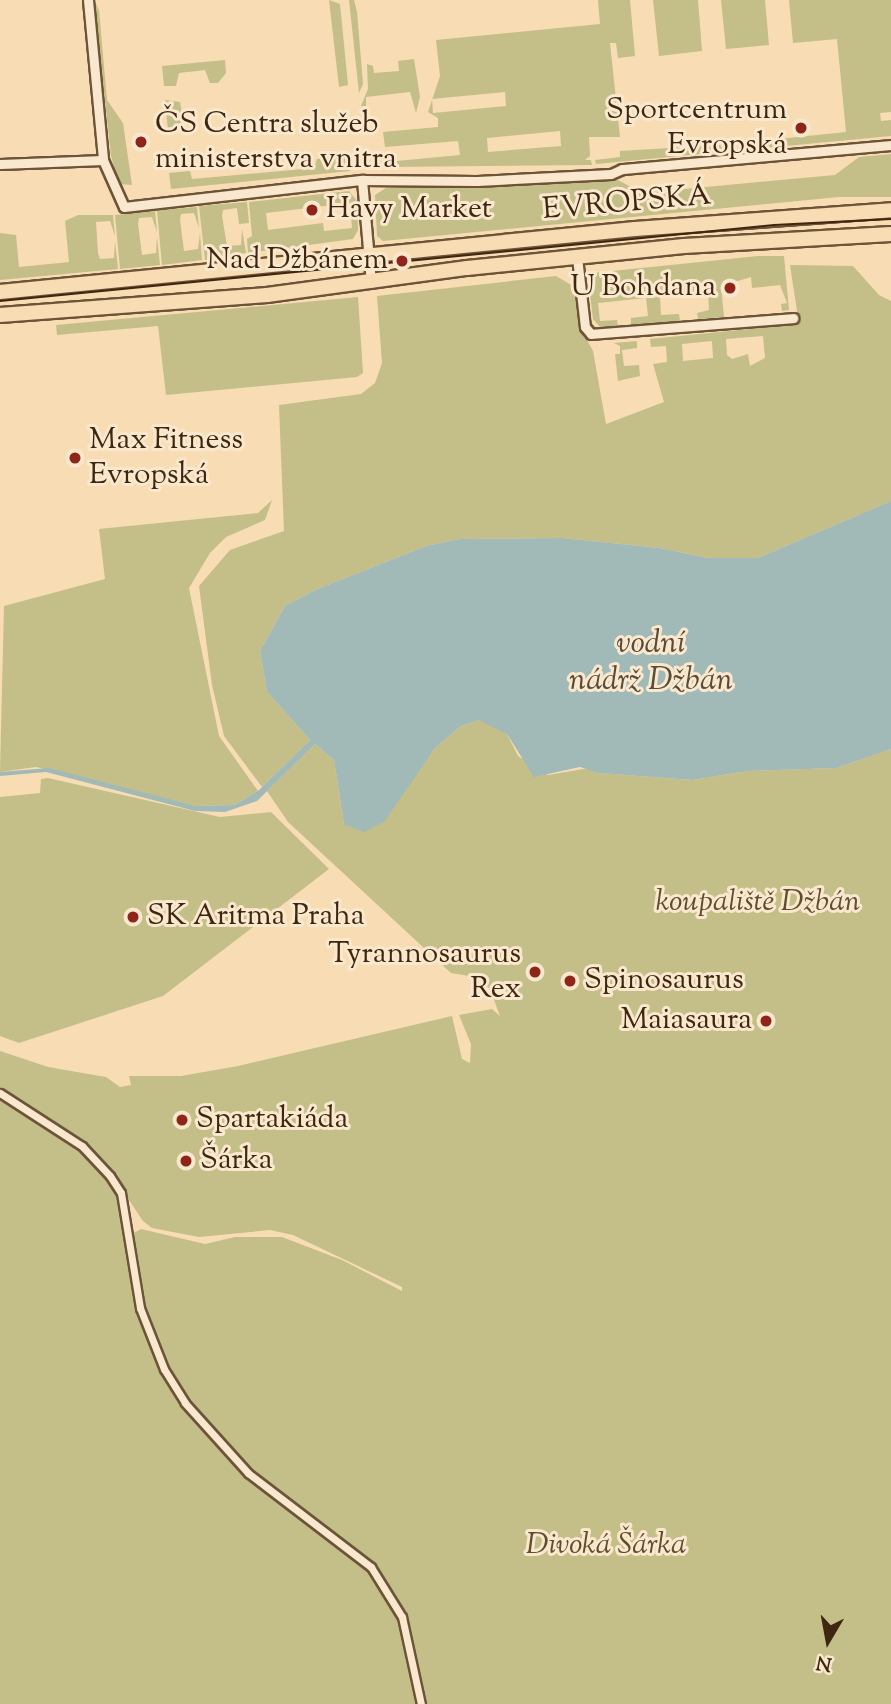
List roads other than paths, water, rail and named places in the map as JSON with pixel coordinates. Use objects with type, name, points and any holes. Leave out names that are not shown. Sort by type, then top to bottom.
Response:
[{"type":"main road","name":"EVROPSKÁ","points":[[0,292],[772,216],[891,210]]},
{"type":"main road","name":"EVROPSKÁ","points":[[0,314],[370,283],[577,257],[788,237],[891,234]]},
{"type":"street","points":[[88,0],[103,160],[124,208],[362,180],[477,181],[611,174],[622,169],[891,145]]},
{"type":"street","points":[[0,164],[103,160]]},
{"type":"street","points":[[362,180],[370,283]]},
{"type":"street","points":[[577,257],[585,327],[591,334],[793,318]]},
{"type":"street","points":[[0,1093],[82,1146],[110,1176],[121,1193],[140,1308],[164,1369],[184,1403],[248,1473],[371,1567],[402,1617],[421,1704]]},
{"type":"water","name":"vodní nádrž Džbán","points":[[891,501],[891,749],[837,768],[748,771],[692,780],[599,773],[580,767],[534,777],[507,734],[479,720],[461,726],[435,748],[384,822],[364,832],[344,824],[334,760],[315,744],[257,801],[225,812],[195,811],[46,772],[0,776],[0,772],[49,768],[196,806],[234,805],[258,791],[310,740],[267,692],[260,651],[285,606],[315,590],[426,546],[460,539],[562,538],[660,548],[708,558],[758,558]]},
{"type":"tram line","points":[[0,301],[774,225],[891,219]]},
{"type":"place","name":"Sportcentrum Evropská","points":[[801,128]]},
{"type":"place","name":"ČS Centra služeb ministerstva vnitra","points":[[141,142]]},
{"type":"place","name":"Havy Market","points":[[312,210]]},
{"type":"place","name":"Nad Džbánem","points":[[402,261]]},
{"type":"place","name":"U Bohdana","points":[[730,288]]},
{"type":"place","name":"Max Fitness Evropská","points":[[75,458]]},
{"type":"place","name":"SK Aritma Praha","points":[[133,917]]},
{"type":"place","name":"Tyrannosaurus Rex","points":[[535,972]]},
{"type":"place","name":"Spinosaurus","points":[[570,981]]},
{"type":"place","name":"Maiasaura","points":[[766,1021]]},
{"type":"place","name":"Spartakiáda","points":[[182,1120]]},
{"type":"place","name":"Šárka","points":[[186,1161]]},
{"type":"park label","name":"koupaliště Džbán","points":[[758,903]]},
{"type":"park label","name":"Divoká Šárka","points":[[606,1546]]}]
